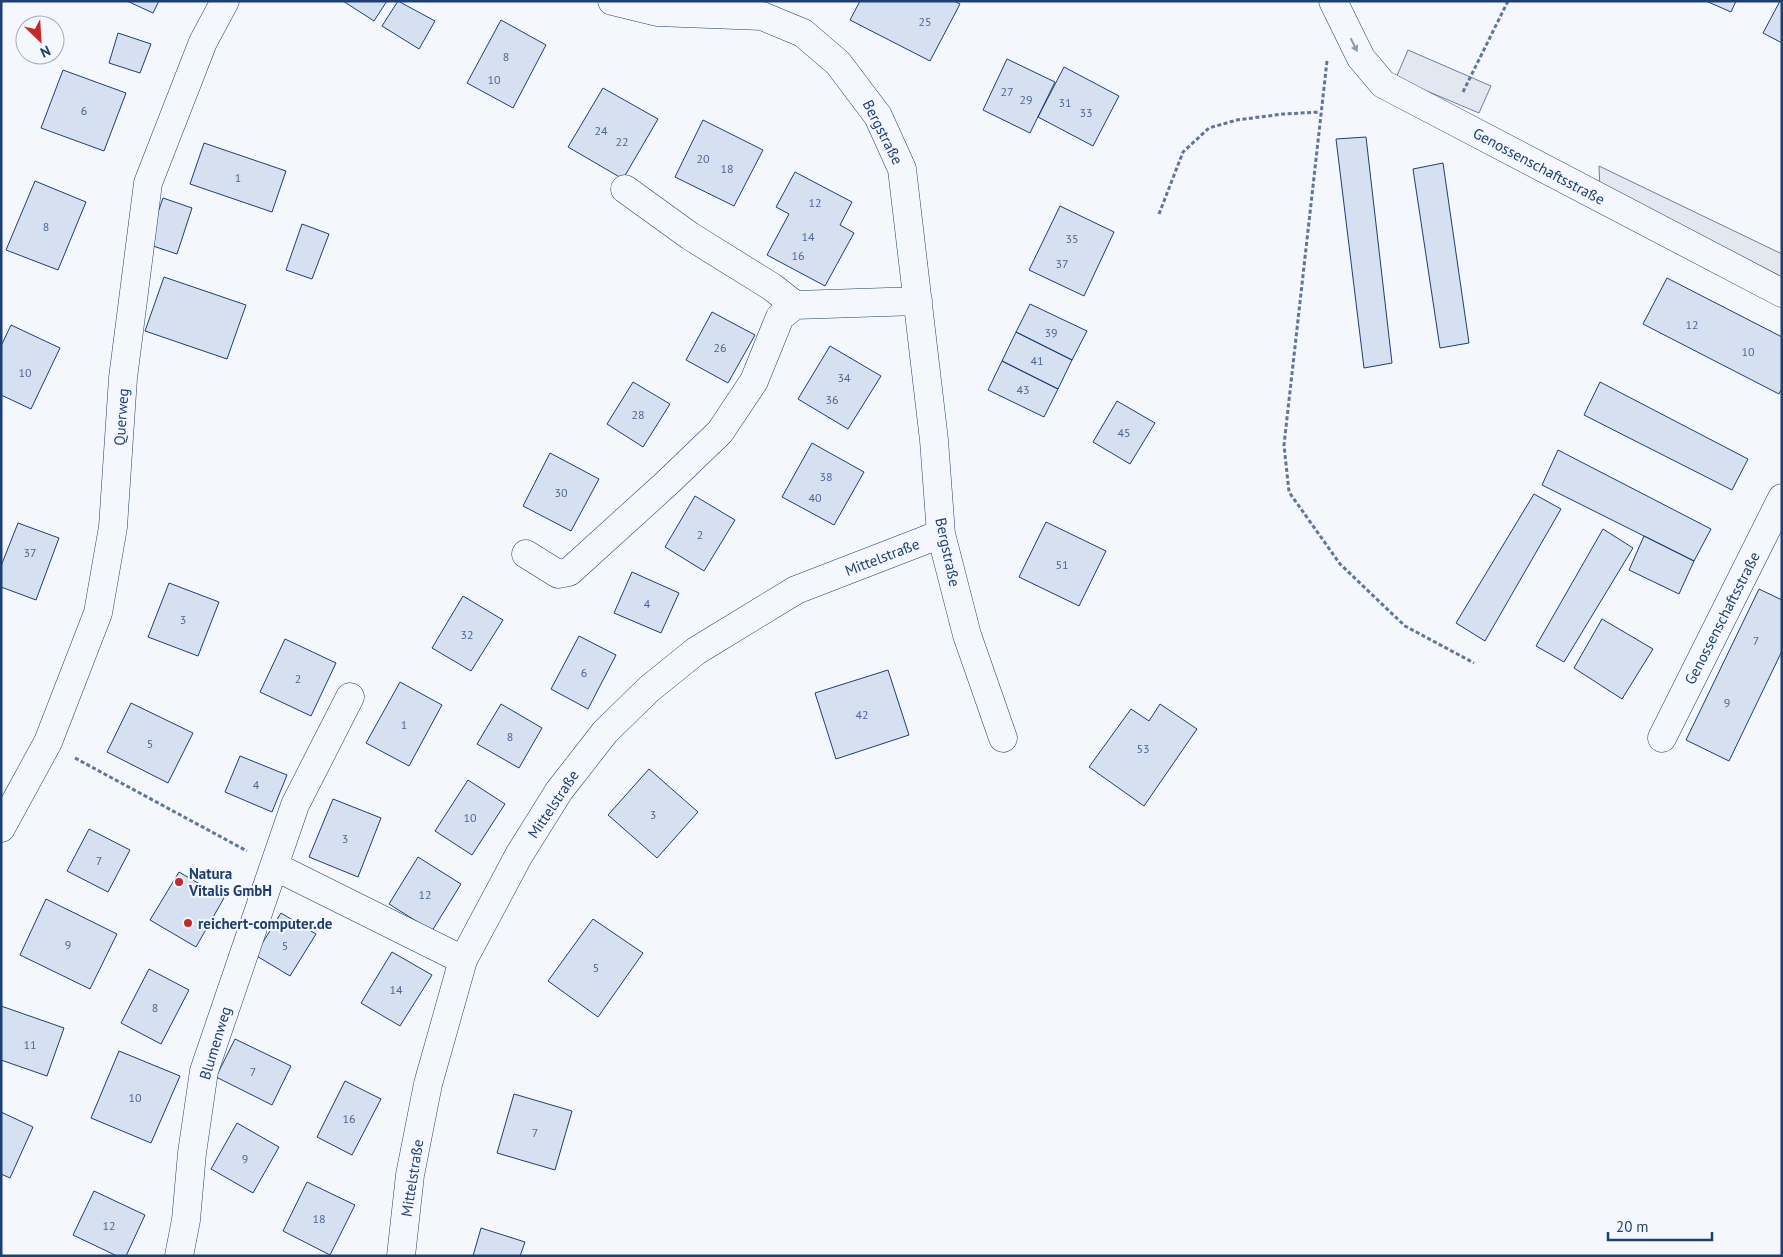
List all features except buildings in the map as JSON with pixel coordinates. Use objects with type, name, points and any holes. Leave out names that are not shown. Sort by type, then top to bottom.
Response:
[{"type":"street","name":"Querweg","points":[[1,828],[48,742],[100,603],[113,527],[123,378],[148,183],[204,42],[225,1]]},
{"type":"street","name":"Bergstraße","points":[[612,1],[657,12],[762,16],[803,33],[838,63],[878,116],[902,169],[934,440],[940,534],[968,635],[1003,738]]},
{"type":"street","name":"Genossenschaftsstraße","points":[[1333,1],[1361,58],[1383,84],[1782,293]]},
{"type":"street","points":[[624,189],[690,236],[772,287],[795,305]]},
{"type":"street","points":[[526,554],[558,574],[568,572],[660,490],[720,432],[754,381],[780,317],[795,305],[918,301]]},
{"type":"street","name":"Genossenschaftsstraße","points":[[1662,738],[1782,498]]},
{"type":"street","name":"Mittelstraße","points":[[401,1256],[410,1175],[428,1084],[463,960],[518,855],[560,791],[605,732],[649,688],[696,651],[796,590],[940,534]]},
{"type":"street","name":"Blumenweg","points":[[179,1256],[186,1220],[192,1153],[204,1071],[295,805],[350,697]]},
{"type":"street","points":[[274,866],[463,960]]},
{"type":"path","points":[[1450,120],[1508,1]]},
{"type":"path","points":[[1328,53],[1284,444],[1289,492],[1340,564],[1404,626],[1474,663]]},
{"type":"path","points":[[1159,214],[1183,152],[1209,128],[1237,120],[1283,114],[1320,112]]},
{"type":"path","points":[[48,742],[274,866]]},
{"type":"shaded area","points":[[1408,50],[1491,86],[1479,113],[1396,78]]},
{"type":"shaded area","points":[[1599,166],[1782,254],[1782,278],[1600,191]]},
{"type":"place","name":"Natura Vitalis GmbH","points":[[179,882]]},
{"type":"place","name":"reichert-computer.de","points":[[188,923]]}]
